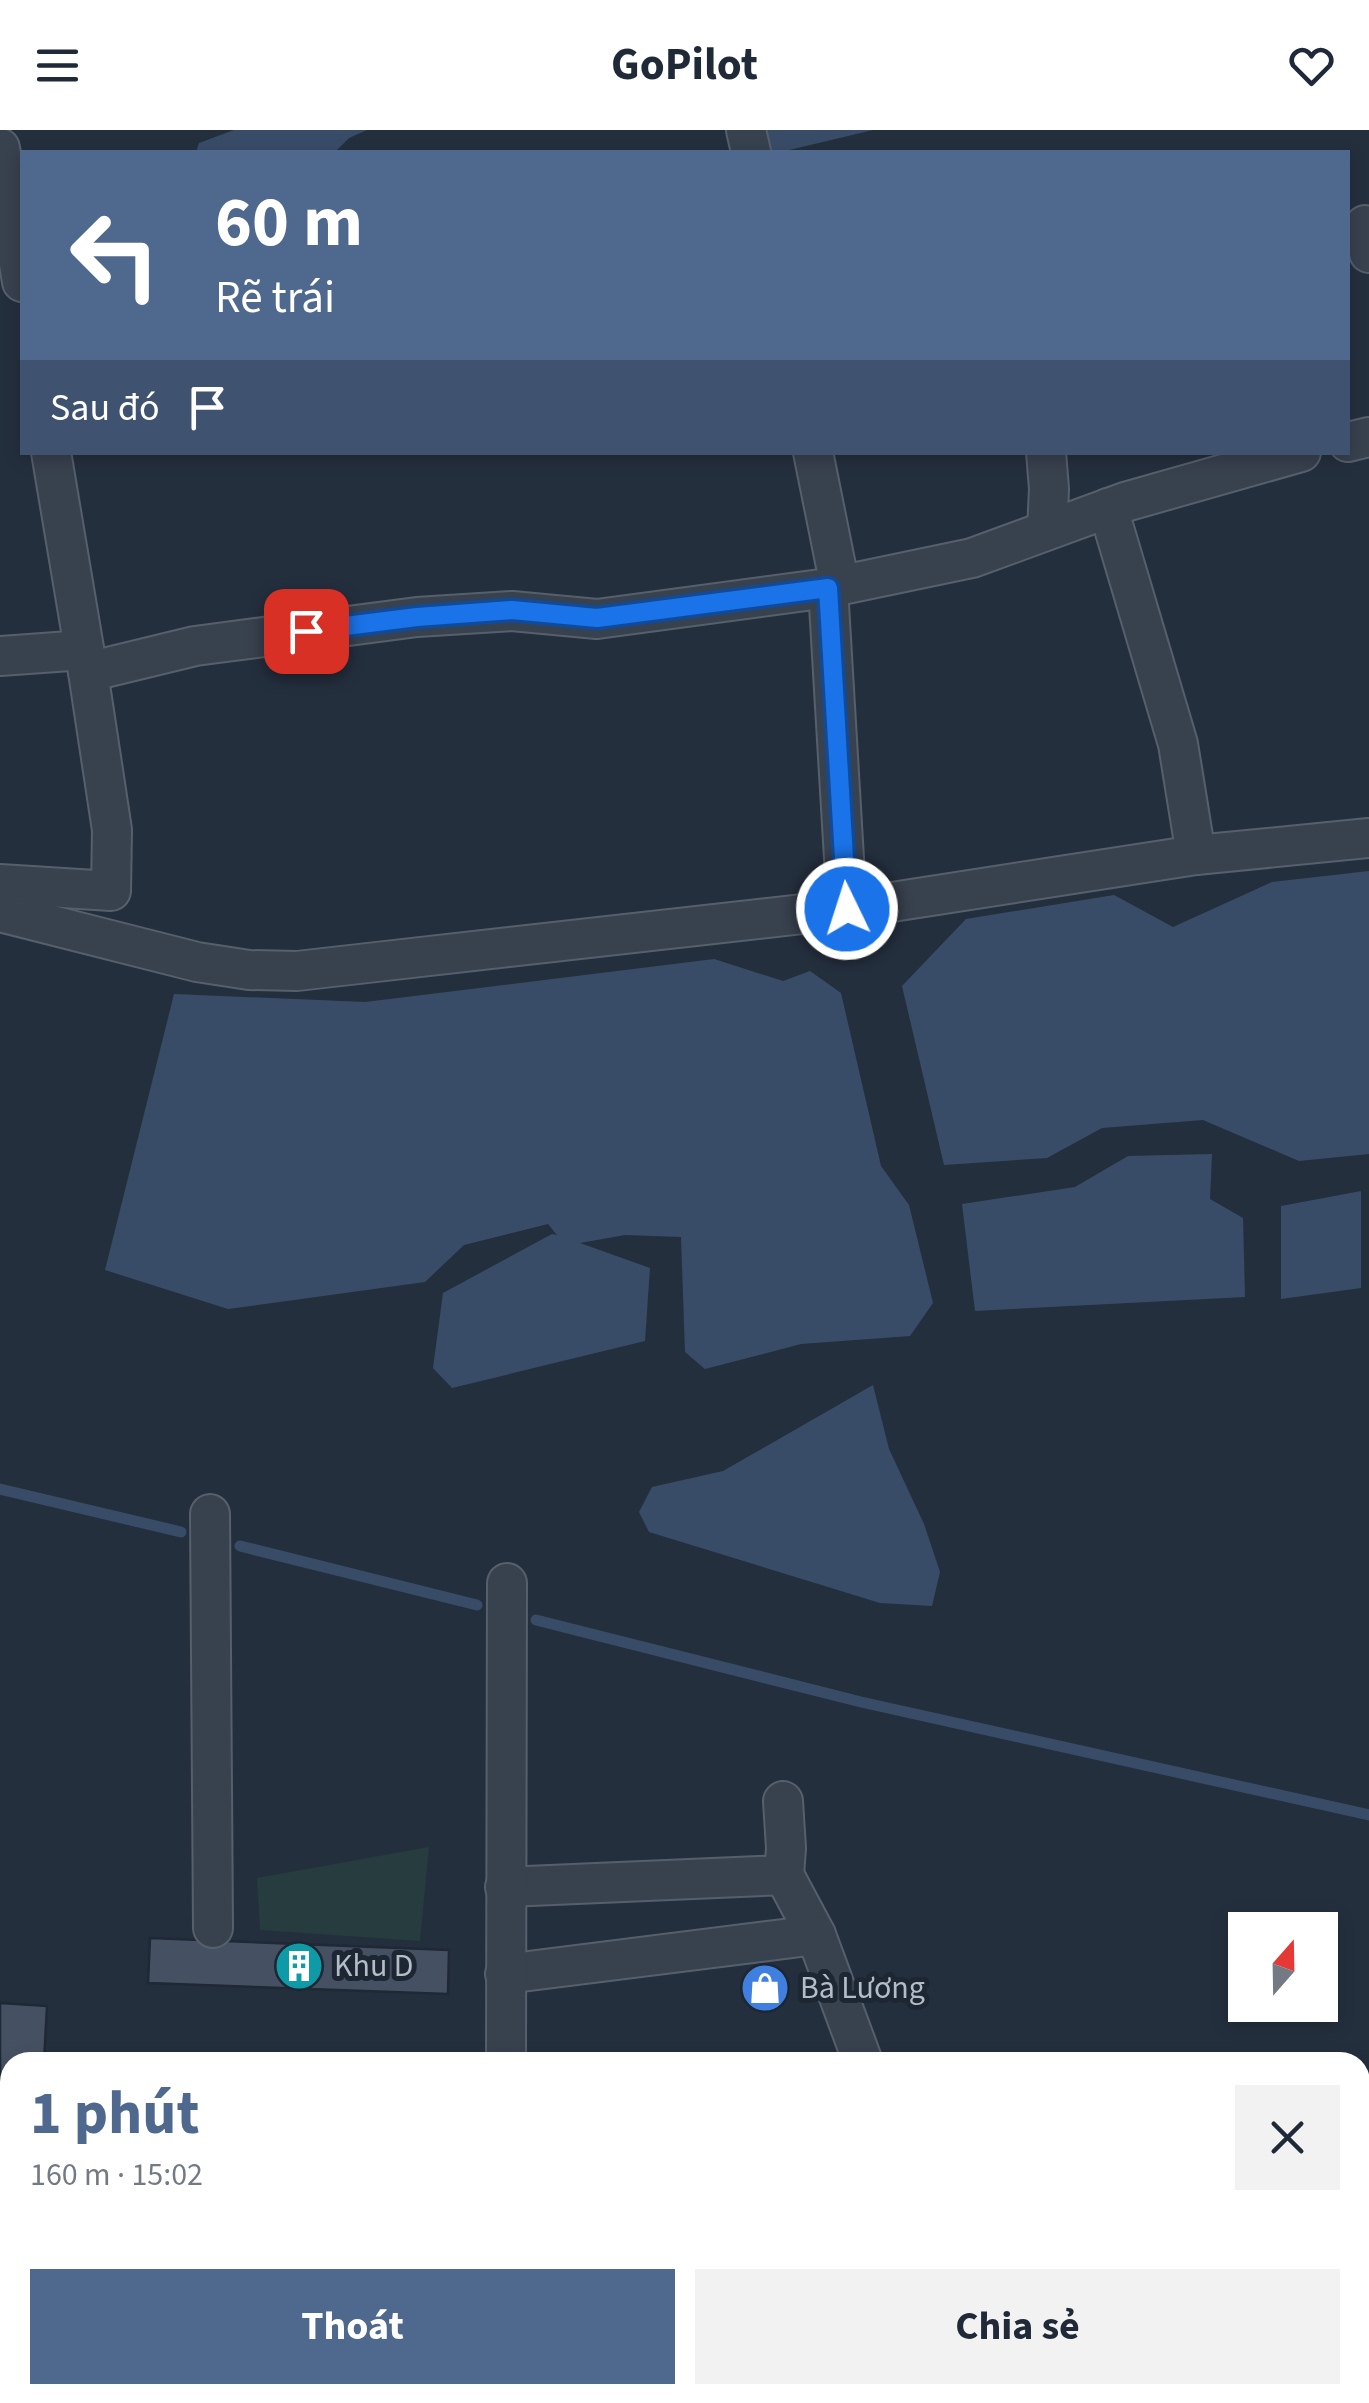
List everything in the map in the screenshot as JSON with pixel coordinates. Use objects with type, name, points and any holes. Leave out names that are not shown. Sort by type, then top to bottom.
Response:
[{"type":"street","points":[[0,148],[20,270]]},
{"type":"street","points":[[52,455],[112,830],[105,939]]},
{"type":"street","points":[[813,455],[834,587],[847,909]]},
{"type":"street","points":[[1046,455],[1047,530]]},
{"type":"street","points":[[0,656],[86,661],[417,617],[512,610],[597,618],[834,587],[972,558],[1108,508],[1291,455]]},
{"type":"street","points":[[1108,508],[1178,744],[1196,855]]},
{"type":"street","points":[[0,912],[197,962],[248,970],[297,971],[847,909],[1196,855],[1369,838]]},
{"type":"street","points":[[0,884],[111,891]]},
{"type":"street","points":[[210,1514],[213,1928]]},
{"type":"street","points":[[506,2052],[507,1583]]},
{"type":"street","points":[[782,1801],[784,1875],[816,1935],[860,2052]]},
{"type":"street","points":[[505,1886],[784,1875]]},
{"type":"street","points":[[505,1974],[816,1935]]},
{"type":"green space","points":[[429,1847],[420,1941],[260,1930],[257,1878]]},
{"type":"water","points":[[234,130],[367,130],[349,138],[337,150],[197,150],[199,143]]},
{"type":"water","points":[[743,130],[873,130],[789,150],[748,150]]},
{"type":"water","points":[[1369,871],[1369,1154],[1299,1161],[1203,1120],[1102,1128],[1047,1158],[944,1165],[902,986],[966,919],[1114,895],[1173,927],[1272,882]]},
{"type":"water","points":[[714,959],[783,981],[810,971],[841,993],[881,1166],[909,1205],[933,1303],[910,1336],[801,1344],[705,1369],[685,1352],[681,1237],[625,1235],[580,1243],[650,1268],[645,1341],[452,1388],[433,1368],[443,1293],[552,1234],[557,1235],[548,1224],[464,1245],[425,1282],[228,1309],[105,1270],[174,994],[365,1002]]},
{"type":"water","points":[[1212,1154],[1210,1199],[1243,1218],[1245,1297],[975,1311],[962,1204],[1075,1187],[1128,1156]]},
{"type":"water","points":[[1361,1191],[1361,1288],[1281,1299],[1281,1206]]},
{"type":"water","points":[[873,1385],[889,1449],[924,1524],[940,1572],[932,1606],[880,1603],[649,1532],[639,1512],[652,1487],[723,1471]]},
{"type":"building","name":"Khu D","points":[[150,1938],[449,1950],[448,1994],[148,1983]]},
{"type":"building","points":[[0,2003],[47,2006],[45,2052],[0,2052]]},
{"type":"waterway","points":[[0,1489],[181,1532]]},
{"type":"waterway","points":[[240,1546],[477,1605]]},
{"type":"waterway","points":[[536,1620],[861,1702],[1369,1815]]},
{"type":"place","name":"Khu D","points":[[299,1966]]},
{"type":"place","name":"Bà Lương","points":[[765,1988]]},
{"type":"route","points":[[306,631],[512,610],[597,618],[828,588],[847,909]]}]
